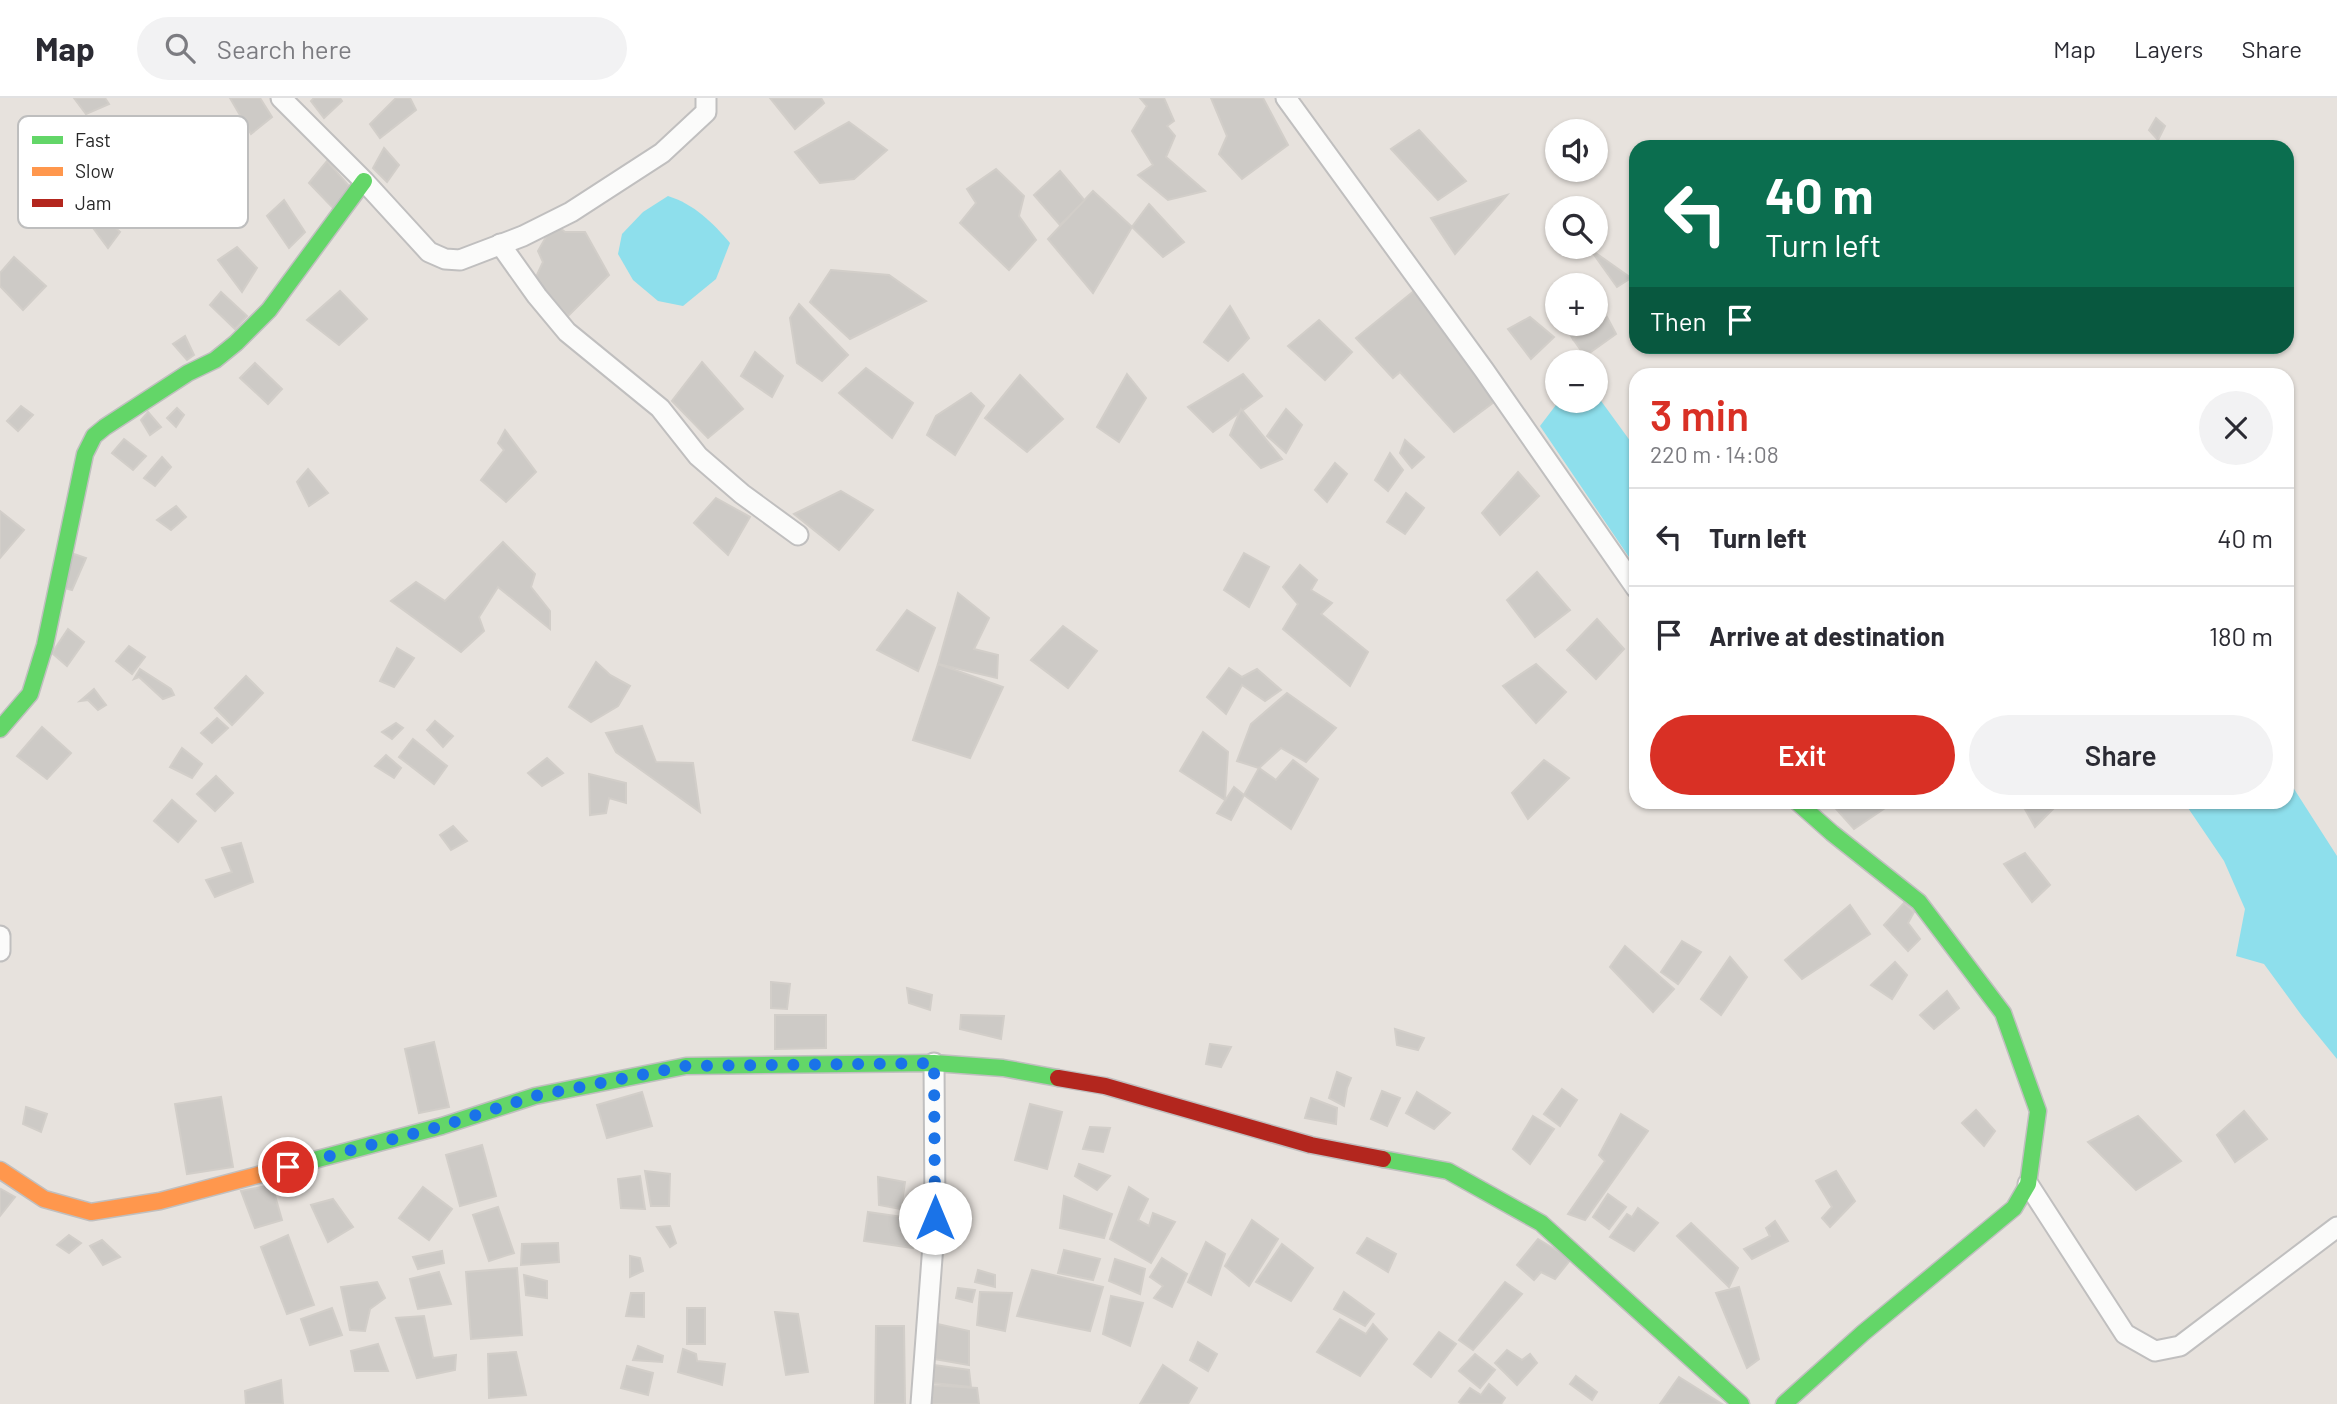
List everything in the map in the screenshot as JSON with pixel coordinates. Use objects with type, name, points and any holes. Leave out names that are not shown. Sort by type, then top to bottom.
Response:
[{"type":"street","points":[[281,98],[364,181],[429,252],[445,259],[460,260],[523,236],[571,212],[662,153],[706,112],[706,98]]},
{"type":"street","points":[[1286,98],[1484,370],[1629,578]]},
{"type":"street","points":[[0,729],[30,694],[34,682],[48,632],[85,454],[94,436],[105,426],[188,373],[215,360],[236,342],[269,310],[364,181]]},
{"type":"street","points":[[500,244],[567,332],[660,408],[698,456],[742,494],[798,535]]},
{"type":"street","points":[[1784,1404],[1863,1333],[2014,1208],[2028,1184],[2038,1111],[2003,1013],[1919,902],[1805,809]]},
{"type":"street","points":[[0,936],[0,951]]},
{"type":"street","points":[[921,1404],[935,1218],[934,1063]]},
{"type":"street","points":[[0,1170],[44,1199],[91,1212],[173,1198],[442,1126],[535,1096],[686,1066],[934,1063],[1003,1068],[1105,1086],[1311,1145],[1448,1171],[1541,1223],[1741,1404]]},
{"type":"street","points":[[2028,1184],[2125,1334],[2155,1351],[2180,1346],[2337,1227]]},
{"type":"water","points":[[668,196],[702,215],[730,243],[716,279],[683,306],[658,301],[633,280],[618,254],[622,234],[643,212]]},
{"type":"water","points":[[1608,410],[1629,439],[1629,557],[1540,426],[1550,413],[1608,413]]},
{"type":"water","points":[[2294,789],[2337,856],[2337,1059],[2264,964],[2236,956],[2245,909],[2224,861],[2189,809],[2294,809]]},
{"type":"building","points":[[74,98],[105,98],[109,104],[86,114]]},
{"type":"building","points":[[230,98],[260,98],[272,117],[251,134],[248,129],[248,116],[240,116]]},
{"type":"building","points":[[314,98],[340,98],[342,101],[324,118],[311,101]]},
{"type":"building","points":[[396,98],[410,98],[416,110],[380,138],[370,124]]},
{"type":"building","points":[[770,98],[821,98],[824,103],[795,129]]},
{"type":"building","points":[[1140,98],[1164,98],[1174,121],[1167,126],[1175,136],[1166,157],[1205,191],[1168,200],[1138,175],[1153,165],[1132,131],[1147,106]]},
{"type":"building","points":[[1211,98],[1263,98],[1288,145],[1242,179],[1219,154],[1227,136]]},
{"type":"building","points":[[2156,118],[2165,126],[2158,140],[2149,130]]},
{"type":"building","points":[[849,122],[887,150],[854,179],[820,183],[795,152]]},
{"type":"building","points":[[1419,130],[1466,181],[1438,200],[1391,149]]},
{"type":"building","points":[[384,148],[399,165],[387,182],[373,168]]},
{"type":"building","points":[[327,161],[349,186],[333,208],[309,183]]},
{"type":"building","points":[[996,169],[1024,196],[1019,216],[1036,240],[1009,270],[960,223],[976,203],[967,189]]},
{"type":"building","points":[[1060,171],[1085,201],[1060,225],[1034,195]]},
{"type":"building","points":[[1093,191],[1132,227],[1093,293],[1048,239]]},
{"type":"building","points":[[1507,195],[1455,254],[1431,218]]},
{"type":"building","points":[[284,200],[305,232],[289,248],[267,216]]},
{"type":"building","points":[[1149,204],[1184,242],[1163,257],[1132,227]]},
{"type":"building","points":[[554,223],[565,232],[585,232],[609,275],[568,316],[535,279],[543,262],[538,251]]},
{"type":"building","points":[[93,228],[115,228],[120,232],[108,248]]},
{"type":"building","points":[[237,247],[257,268],[242,292],[218,260]]},
{"type":"building","points":[[14,257],[46,286],[23,310],[0,286],[0,273]]},
{"type":"building","points":[[1597,259],[1604,259],[1629,279],[1617,287]]},
{"type":"building","points":[[831,270],[889,275],[926,301],[850,339],[810,302]]},
{"type":"building","points":[[340,291],[367,319],[339,345],[307,320]]},
{"type":"building","points":[[1414,291],[1494,402],[1454,432],[1400,372],[1393,378],[1356,338]]},
{"type":"building","points":[[221,292],[247,316],[235,329],[210,305]]},
{"type":"building","points":[[799,304],[848,355],[822,381],[797,363],[790,318]]},
{"type":"building","points":[[1230,306],[1249,338],[1228,361],[1204,342]]},
{"type":"building","points":[[1530,317],[1545,330],[1545,336],[1554,337],[1531,359],[1508,329]]},
{"type":"building","points":[[1608,319],[1616,334],[1593,350],[1581,350],[1573,339],[1578,336],[1608,336]]},
{"type":"building","points":[[1319,320],[1352,352],[1325,380],[1288,346]]},
{"type":"building","points":[[185,336],[194,355],[187,360],[173,344]]},
{"type":"building","points":[[755,352],[783,376],[772,397],[741,376]]},
{"type":"building","points":[[702,362],[743,409],[708,438],[672,401]]},
{"type":"building","points":[[255,363],[282,389],[268,404],[240,378]]},
{"type":"building","points":[[866,368],[913,403],[892,438],[839,393]]},
{"type":"building","points":[[1127,374],[1146,398],[1119,442],[1097,427]]},
{"type":"building","points":[[1243,374],[1262,396],[1213,432],[1188,407]]},
{"type":"building","points":[[1020,375],[1063,419],[1027,452],[985,418]]},
{"type":"building","points":[[971,393],[984,406],[955,455],[927,435],[936,416]]},
{"type":"building","points":[[21,406],[33,415],[18,431],[7,421]]},
{"type":"building","points":[[177,408],[184,415],[176,427],[167,418]]},
{"type":"building","points":[[1241,409],[1282,459],[1261,468],[1230,435]]},
{"type":"building","points":[[1286,409],[1302,425],[1286,453],[1267,436]]},
{"type":"building","points":[[148,412],[161,427],[150,435],[141,420]]},
{"type":"building","points":[[505,430],[536,472],[506,502],[481,480],[504,450],[498,443]]},
{"type":"building","points":[[124,439],[146,456],[133,470],[112,453]]},
{"type":"building","points":[[1405,440],[1424,457],[1412,468],[1400,453]]},
{"type":"building","points":[[1390,453],[1403,470],[1388,491],[1375,480]]},
{"type":"building","points":[[162,457],[171,467],[155,486],[144,478]]},
{"type":"building","points":[[1335,463],[1347,474],[1327,502],[1315,490]]},
{"type":"building","points":[[308,469],[328,493],[309,506],[297,482]]},
{"type":"building","points":[[1518,472],[1539,496],[1500,535],[1482,513]]},
{"type":"building","points":[[841,491],[873,510],[839,550],[794,514]]},
{"type":"building","points":[[1406,493],[1424,508],[1405,534],[1387,522]]},
{"type":"building","points":[[716,498],[750,517],[728,555],[694,523]]},
{"type":"building","points":[[176,506],[186,517],[171,530],[157,520]]},
{"type":"building","points":[[0,511],[24,530],[0,558]]},
{"type":"building","points":[[503,542],[535,574],[531,587],[550,611],[550,629],[498,587],[479,617],[484,631],[461,652],[391,601],[416,582],[445,601]]},
{"type":"building","points":[[71,553],[86,558],[72,590],[61,587]]},
{"type":"building","points":[[1244,553],[1269,567],[1249,607],[1224,590]]},
{"type":"building","points":[[1300,565],[1317,580],[1311,590],[1332,603],[1321,614],[1368,652],[1350,686],[1283,629],[1298,604],[1283,587]]},
{"type":"building","points":[[1537,572],[1570,610],[1535,637],[1507,600]]},
{"type":"building","points":[[958,593],[989,618],[974,649],[998,655],[997,678],[938,664]]},
{"type":"building","points":[[907,610],[935,628],[918,671],[877,650]]},
{"type":"building","points":[[1597,619],[1624,649],[1596,679],[1567,650]]},
{"type":"building","points":[[1063,626],[1097,651],[1068,688],[1031,660]]},
{"type":"building","points":[[68,629],[84,642],[67,666],[52,653]]},
{"type":"building","points":[[129,646],[145,657],[132,674],[116,661]]},
{"type":"building","points":[[397,648],[414,658],[394,687],[380,681]]},
{"type":"building","points":[[596,662],[610,675],[630,686],[618,706],[591,722],[569,707]]},
{"type":"building","points":[[938,664],[1003,687],[970,758],[913,740]]},
{"type":"building","points":[[1536,664],[1566,692],[1536,723],[1503,686]]},
{"type":"building","points":[[1229,668],[1242,677],[1257,669],[1281,690],[1265,701],[1242,685],[1226,714],[1207,697]]},
{"type":"building","points":[[140,669],[171,689],[174,695],[163,699],[139,677],[134,679]]},
{"type":"building","points":[[246,676],[263,693],[232,725],[215,708]]},
{"type":"building","points":[[94,689],[106,705],[98,710],[88,700],[80,701]]},
{"type":"building","points":[[1287,693],[1336,728],[1306,762],[1281,748],[1259,768],[1237,761],[1251,724]]},
{"type":"building","points":[[217,718],[228,728],[212,743],[201,733]]},
{"type":"building","points":[[435,721],[453,736],[443,747],[427,730]]},
{"type":"building","points":[[396,723],[403,728],[392,739],[382,732]]},
{"type":"building","points":[[642,726],[656,762],[693,763],[700,812],[616,752],[606,733]]},
{"type":"building","points":[[42,727],[71,753],[47,779],[17,756]]},
{"type":"building","points":[[1203,732],[1228,752],[1225,800],[1180,771]]},
{"type":"building","points":[[413,739],[447,766],[434,784],[399,757]]},
{"type":"building","points":[[182,748],[202,764],[192,778],[170,767]]},
{"type":"building","points":[[386,755],[401,768],[394,778],[375,766]]},
{"type":"building","points":[[547,758],[563,773],[542,786],[528,773]]},
{"type":"building","points":[[1293,760],[1318,779],[1291,829],[1244,795],[1259,768],[1276,780]]},
{"type":"building","points":[[1544,760],[1569,778],[1528,819],[1512,793]]},
{"type":"building","points":[[589,774],[626,783],[626,803],[609,798],[606,813],[590,815]]},
{"type":"building","points":[[216,776],[233,793],[215,811],[197,794]]},
{"type":"building","points":[[1234,787],[1244,795],[1231,820],[1217,813]]},
{"type":"building","points":[[172,800],[196,821],[178,842],[154,821]]},
{"type":"building","points":[[1836,809],[1884,809],[1854,829]]},
{"type":"building","points":[[2025,809],[2053,809],[2035,827]]},
{"type":"building","points":[[453,826],[467,841],[451,850],[440,835]]},
{"type":"building","points":[[241,843],[253,882],[215,897],[206,880],[232,872],[222,848]]},
{"type":"building","points":[[2025,853],[2050,885],[2032,902],[2004,864]]},
{"type":"building","points":[[1904,903],[1914,912],[1908,923],[1920,939],[1908,951],[1884,925]]},
{"type":"building","points":[[1850,905],[1870,934],[1802,979],[1785,960]]},
{"type":"building","points":[[1682,941],[1701,952],[1678,984],[1661,972]]},
{"type":"building","points":[[1625,946],[1674,989],[1653,1012],[1610,967]]},
{"type":"building","points":[[1730,957],[1747,977],[1721,1015],[1701,999]]},
{"type":"building","points":[[1895,962],[1907,975],[1892,999],[1871,985]]},
{"type":"building","points":[[771,982],[790,984],[787,1009],[771,1008]]},
{"type":"building","points":[[907,988],[932,995],[930,1010],[909,1003]]},
{"type":"building","points":[[1947,991],[1959,1008],[1934,1029],[1920,1015]]},
{"type":"building","points":[[775,1015],[826,1015],[826,1048],[775,1049]]},
{"type":"building","points":[[961,1015],[1004,1016],[1001,1039],[960,1029]]},
{"type":"building","points":[[1395,1029],[1424,1038],[1418,1050],[1397,1045]]},
{"type":"building","points":[[434,1042],[449,1107],[419,1113],[405,1049]]},
{"type":"building","points":[[1210,1044],[1231,1047],[1221,1067],[1206,1064]]},
{"type":"building","points":[[1337,1072],[1351,1078],[1344,1106],[1329,1098]]},
{"type":"building","points":[[1562,1089],[1577,1100],[1560,1126],[1544,1114]]},
{"type":"building","points":[[1382,1091],[1400,1098],[1387,1126],[1371,1119]]},
{"type":"building","points":[[642,1092],[652,1126],[607,1138],[597,1105]]},
{"type":"building","points":[[1417,1092],[1450,1113],[1434,1129],[1406,1113]]},
{"type":"building","points":[[221,1097],[233,1167],[187,1174],[175,1104]]},
{"type":"building","points":[[1311,1098],[1337,1108],[1336,1124],[1305,1118]]},
{"type":"building","points":[[1030,1104],[1062,1112],[1047,1169],[1015,1160]]},
{"type":"building","points":[[26,1107],[47,1114],[41,1132],[23,1124]]},
{"type":"building","points":[[1976,1110],[1995,1131],[1984,1146],[1962,1123]]},
{"type":"building","points":[[2244,1111],[2267,1139],[2235,1162],[2217,1135]]},
{"type":"building","points":[[1621,1114],[1648,1131],[1585,1220],[1568,1214],[1605,1161],[1599,1155]]},
{"type":"building","points":[[1533,1116],[1554,1129],[1530,1164],[1513,1149]]},
{"type":"building","points":[[2138,1116],[2181,1161],[2136,1190],[2088,1142]]},
{"type":"building","points":[[1090,1127],[1110,1128],[1103,1152],[1083,1149]]},
{"type":"building","points":[[482,1145],[496,1196],[460,1206],[446,1155]]},
{"type":"building","points":[[1079,1164],[1110,1176],[1097,1190],[1075,1176]]},
{"type":"building","points":[[645,1171],[670,1174],[669,1206],[651,1206]]},
{"type":"building","points":[[1836,1171],[1855,1201],[1830,1227],[1822,1218],[1832,1207],[1816,1181]]},
{"type":"building","points":[[640,1176],[645,1209],[621,1208],[618,1179]]},
{"type":"building","points":[[878,1177],[905,1182],[901,1209],[879,1205]]},
{"type":"building","points":[[272,1185],[282,1220],[255,1228],[241,1191]]},
{"type":"building","points":[[423,1187],[452,1209],[429,1240],[399,1218]]},
{"type":"building","points":[[1129,1187],[1148,1199],[1138,1220],[1149,1226],[1153,1213],[1175,1222],[1151,1263],[1110,1239]]},
{"type":"building","points":[[1,1189],[15,1197],[0,1216],[0,1191]]},
{"type":"building","points":[[1608,1194],[1626,1207],[1609,1229],[1593,1217]]},
{"type":"building","points":[[1064,1196],[1112,1214],[1104,1238],[1060,1228]]},
{"type":"building","points":[[333,1199],[353,1227],[328,1242],[311,1205]]},
{"type":"building","points":[[498,1207],[514,1253],[489,1261],[473,1215]]},
{"type":"building","points":[[1638,1208],[1658,1223],[1634,1251],[1610,1237],[1627,1214],[1632,1217]]},
{"type":"building","points":[[868,1212],[917,1219],[913,1248],[864,1241]]},
{"type":"building","points":[[1252,1220],[1278,1239],[1249,1286],[1225,1266]]},
{"type":"building","points":[[1775,1221],[1788,1241],[1752,1259],[1744,1249],[1770,1236],[1766,1228]]},
{"type":"building","points":[[1691,1223],[1738,1268],[1729,1287],[1677,1236]]},
{"type":"building","points":[[670,1226],[676,1243],[670,1247],[657,1227]]},
{"type":"building","points":[[69,1235],[81,1243],[69,1253],[57,1245]]},
{"type":"building","points":[[288,1235],[314,1305],[287,1314],[261,1247]]},
{"type":"building","points":[[1367,1238],[1396,1254],[1388,1272],[1357,1253]]},
{"type":"building","points":[[1538,1239],[1571,1259],[1555,1279],[1541,1272],[1534,1280],[1517,1265]]},
{"type":"building","points":[[102,1240],[120,1257],[103,1265],[90,1246]]},
{"type":"building","points":[[1206,1242],[1225,1254],[1211,1295],[1188,1282]]},
{"type":"building","points":[[558,1243],[559,1262],[521,1265],[522,1244]]},
{"type":"building","points":[[1282,1244],[1313,1268],[1291,1301],[1256,1282]]},
{"type":"building","points":[[1064,1250],[1100,1259],[1093,1280],[1058,1273]]},
{"type":"building","points":[[442,1251],[444,1263],[418,1269],[413,1257]]},
{"type":"building","points":[[630,1256],[640,1258],[643,1271],[630,1277]]},
{"type":"building","points":[[1162,1258],[1187,1274],[1172,1307],[1154,1298],[1163,1286],[1150,1277]]},
{"type":"building","points":[[1115,1259],[1145,1269],[1140,1294],[1109,1281]]},
{"type":"building","points":[[517,1268],[522,1335],[471,1339],[466,1272]]},
{"type":"building","points":[[978,1270],[995,1275],[995,1287],[975,1282]]},
{"type":"building","points":[[1032,1270],[1103,1287],[1090,1331],[1017,1316]]},
{"type":"building","points":[[439,1272],[451,1304],[418,1309],[410,1279]]},
{"type":"building","points":[[524,1275],[547,1281],[547,1298],[526,1295]]},
{"type":"building","points":[[377,1282],[385,1298],[370,1309],[365,1331],[350,1330],[341,1287]]},
{"type":"building","points":[[1505,1282],[1522,1294],[1473,1350],[1459,1340]]},
{"type":"building","points":[[1739,1287],[1759,1359],[1747,1368],[1716,1293]]},
{"type":"building","points":[[958,1288],[975,1290],[972,1302],[956,1298]]},
{"type":"building","points":[[980,1292],[1012,1293],[1005,1331],[977,1325]]},
{"type":"building","points":[[1344,1292],[1374,1314],[1365,1326],[1334,1309]]},
{"type":"building","points":[[631,1293],[644,1293],[644,1317],[626,1316]]},
{"type":"building","points":[[1111,1296],[1143,1303],[1130,1346],[1103,1334]]},
{"type":"building","points":[[332,1308],[342,1335],[310,1345],[301,1319]]},
{"type":"building","points":[[687,1308],[705,1308],[705,1344],[687,1344]]},
{"type":"building","points":[[775,1312],[798,1314],[808,1372],[786,1375]]},
{"type":"building","points":[[424,1316],[433,1358],[456,1355],[455,1370],[417,1378],[396,1318]]},
{"type":"building","points":[[1340,1319],[1366,1334],[1373,1324],[1387,1339],[1360,1376],[1317,1352]]},
{"type":"building","points":[[933,1323],[969,1331],[969,1365],[928,1358]]},
{"type":"building","points":[[876,1326],[904,1326],[905,1404],[875,1404]]},
{"type":"building","points":[[1439,1332],[1456,1344],[1431,1377],[1414,1364]]},
{"type":"building","points":[[1198,1342],[1217,1354],[1208,1371],[1190,1360]]},
{"type":"building","points":[[378,1344],[388,1371],[355,1371],[351,1351]]},
{"type":"building","points":[[638,1346],[663,1356],[662,1362],[633,1360]]},
{"type":"building","points":[[683,1349],[696,1354],[697,1361],[725,1364],[722,1385],[678,1372]]},
{"type":"building","points":[[1507,1350],[1522,1360],[1530,1354],[1537,1363],[1517,1385],[1495,1363]]},
{"type":"building","points":[[516,1352],[526,1395],[489,1398],[488,1354]]},
{"type":"building","points":[[1475,1354],[1495,1370],[1480,1388],[1459,1371]]},
{"type":"building","points":[[934,1365],[969,1370],[971,1387],[933,1383]]},
{"type":"building","points":[[1163,1365],[1197,1388],[1188,1404],[1140,1404]]},
{"type":"building","points":[[627,1366],[653,1373],[648,1395],[621,1388]]},
{"type":"building","points":[[1576,1376],[1597,1392],[1592,1400],[1570,1384]]},
{"type":"building","points":[[1679,1377],[1722,1404],[1660,1404]]},
{"type":"building","points":[[281,1380],[283,1404],[246,1404],[245,1391]]},
{"type":"building","points":[[1489,1384],[1505,1398],[1501,1404],[1459,1402],[1470,1388],[1481,1395]]},
{"type":"building","points":[[929,1385],[977,1388],[979,1404],[929,1404]]},
{"type":"traffic: fast","points":[[0,729],[30,694],[45,645],[85,454],[94,436],[188,373],[215,360],[236,343],[269,310],[364,181]]},
{"type":"traffic: fast","points":[[1784,1404],[1863,1333],[2014,1208],[2028,1184],[2038,1111],[2003,1013],[1919,902],[1805,809]]},
{"type":"traffic: fast","points":[[269,1172],[442,1126],[535,1096],[686,1066],[934,1063],[1003,1068],[1058,1078]]},
{"type":"traffic: fast","points":[[1383,1159],[1448,1171],[1541,1223],[1741,1404]]},
{"type":"traffic: slow","points":[[0,1170],[44,1199],[91,1212],[160,1201],[269,1172]]},
{"type":"traffic: jam","points":[[1058,1078],[1105,1086],[1311,1145],[1383,1159]]},
{"type":"route","points":[[288,1167],[442,1126],[535,1096],[686,1066],[934,1063],[935,1218]]}]
